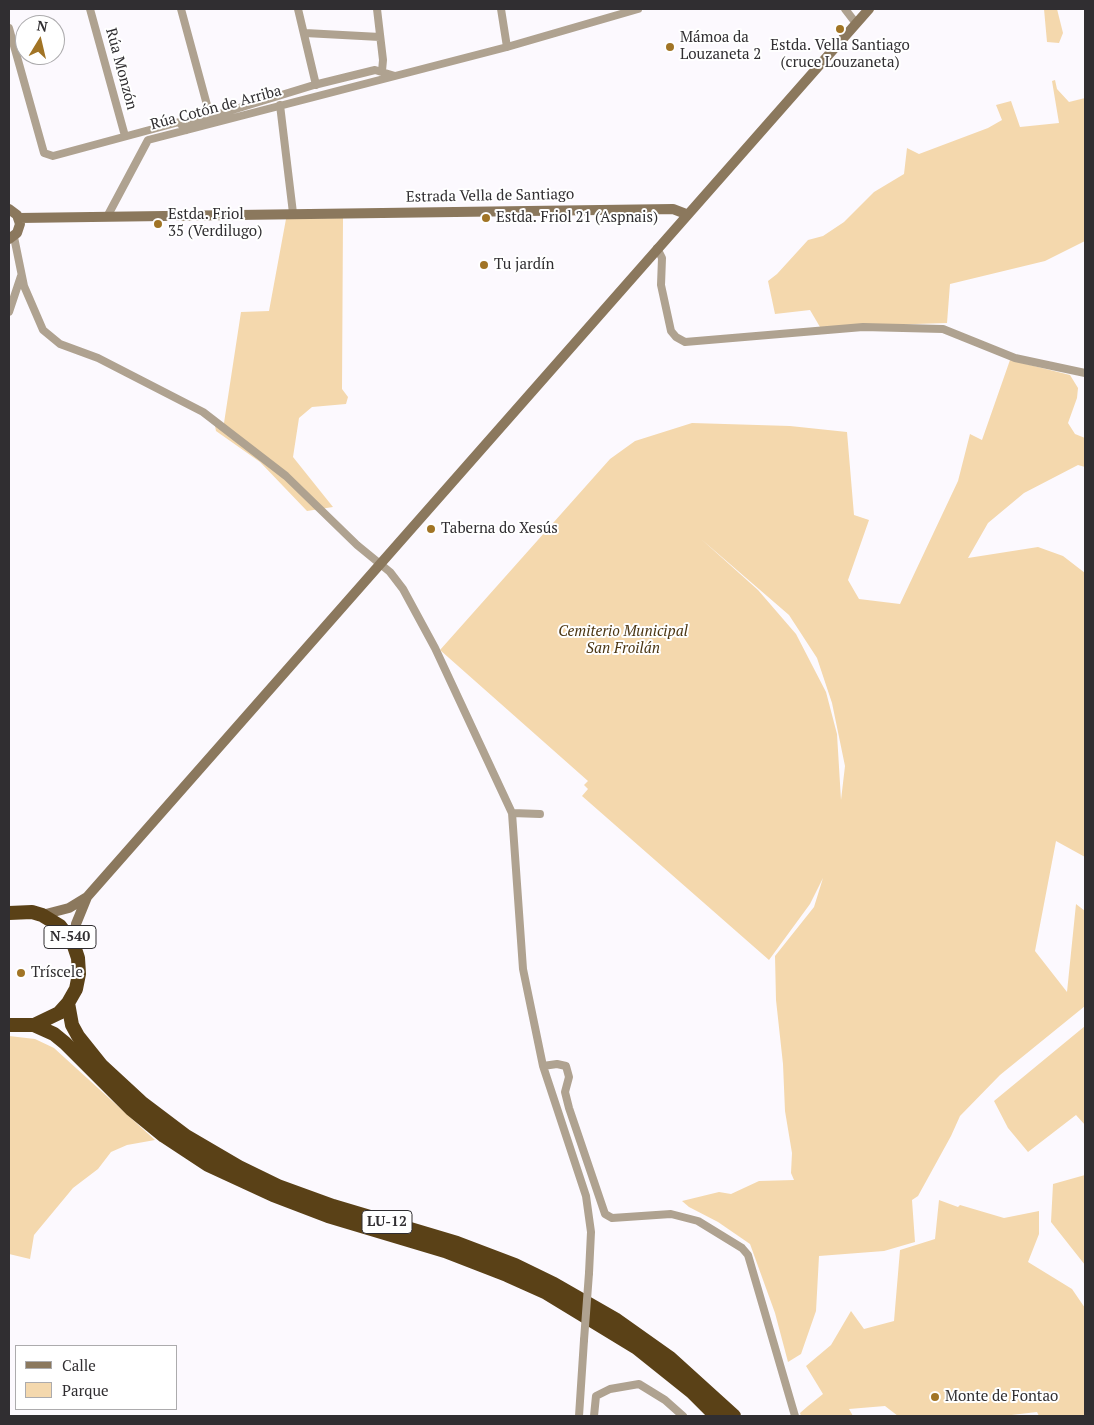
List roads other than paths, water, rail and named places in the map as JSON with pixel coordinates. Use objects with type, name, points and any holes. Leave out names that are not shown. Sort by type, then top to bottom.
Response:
[{"type":"highway","name":"N-540","points":[[9,1025],[34,1026],[59,1013],[68,1003],[76,989],[79,974],[78,958],[73,942],[60,926],[42,915],[13,910]]},
{"type":"highway","name":"LU-12","points":[[68,1003],[72,1025],[78,1036],[102,1066],[141,1102],[186,1136],[239,1167],[278,1186],[332,1206],[457,1243],[554,1284],[615,1319],[670,1358],[734,1416]]},
{"type":"highway","name":"LU-12","points":[[34,1026],[54,1034],[131,1109],[164,1136],[208,1165],[273,1196],[328,1216],[444,1251],[545,1292],[637,1348],[692,1392],[716,1416]]},
{"type":"street","name":"Rúa Monzón","points":[[90,9],[125,136]]},
{"type":"street","points":[[181,9],[210,116]]},
{"type":"street","points":[[298,9],[316,85]]},
{"type":"street","points":[[377,9],[381,71],[378,80]]},
{"type":"street","points":[[501,9],[507,47]]},
{"type":"street","name":"Rúa Cotón de Arriba","points":[[108,215],[148,140],[507,47],[638,9]]},
{"type":"street","points":[[845,9],[855,22]]},
{"type":"street","points":[[42,915],[70,908],[87,897],[855,22],[869,9]]},
{"type":"street","points":[[9,28],[44,153],[53,156],[179,122],[210,116]]},
{"type":"street","points":[[305,33],[380,37]]},
{"type":"street","points":[[179,122],[186,130],[190,122],[316,85],[381,71],[395,76]]},
{"type":"street","points":[[316,85],[310,92],[317,97]]},
{"type":"street","points":[[280,105],[293,214]]},
{"type":"street","name":"Estrada Vella de Santiago","points":[[19,218],[108,215],[673,208],[686,214]]},
{"type":"street","points":[[9,209],[19,218],[20,228],[11,238],[21,276],[36,319],[43,330],[60,344],[98,358],[203,412],[286,476],[357,544],[381,564],[404,589],[512,813],[522,961],[543,1066],[586,1196],[591,1232],[579,1416]]},
{"type":"street","points":[[657,248],[662,258],[661,285],[671,331],[676,337],[685,342],[863,327],[943,329],[1015,358],[1085,373]]},
{"type":"street","points":[[9,312],[21,276]]},
{"type":"street","points":[[512,813],[540,814]]},
{"type":"street","points":[[73,942],[76,924],[87,897]]},
{"type":"street","points":[[543,1066],[556,1064],[566,1066],[569,1077],[565,1092],[569,1108],[605,1214],[612,1218],[671,1214],[698,1221],[742,1248],[748,1254],[795,1416]]},
{"type":"street","points":[[594,1416],[596,1396],[610,1388],[639,1384],[665,1400],[683,1416]]},
{"type":"place","name":"Estda. Vella Santiago (cruce Louzaneta)","points":[[840,29]]},
{"type":"place","name":"Mámoa da Louzaneta 2","points":[[670,47]]},
{"type":"place","name":"Estda. Friol 21 (Aspnais)","points":[[486,218]]},
{"type":"place","name":"Estda. Friol 35 (Verdilugo)","points":[[158,224]]},
{"type":"place","name":"Tu jardín","points":[[484,265]]},
{"type":"place","name":"Taberna do Xesús","points":[[431,529]]},
{"type":"place","name":"Tríscele","points":[[21,973]]},
{"type":"place","name":"Monte de Fontao","points":[[935,1397]]},
{"type":"park label","name":"Cemiterio Municipal San Froilán","points":[[623,640]]}]
